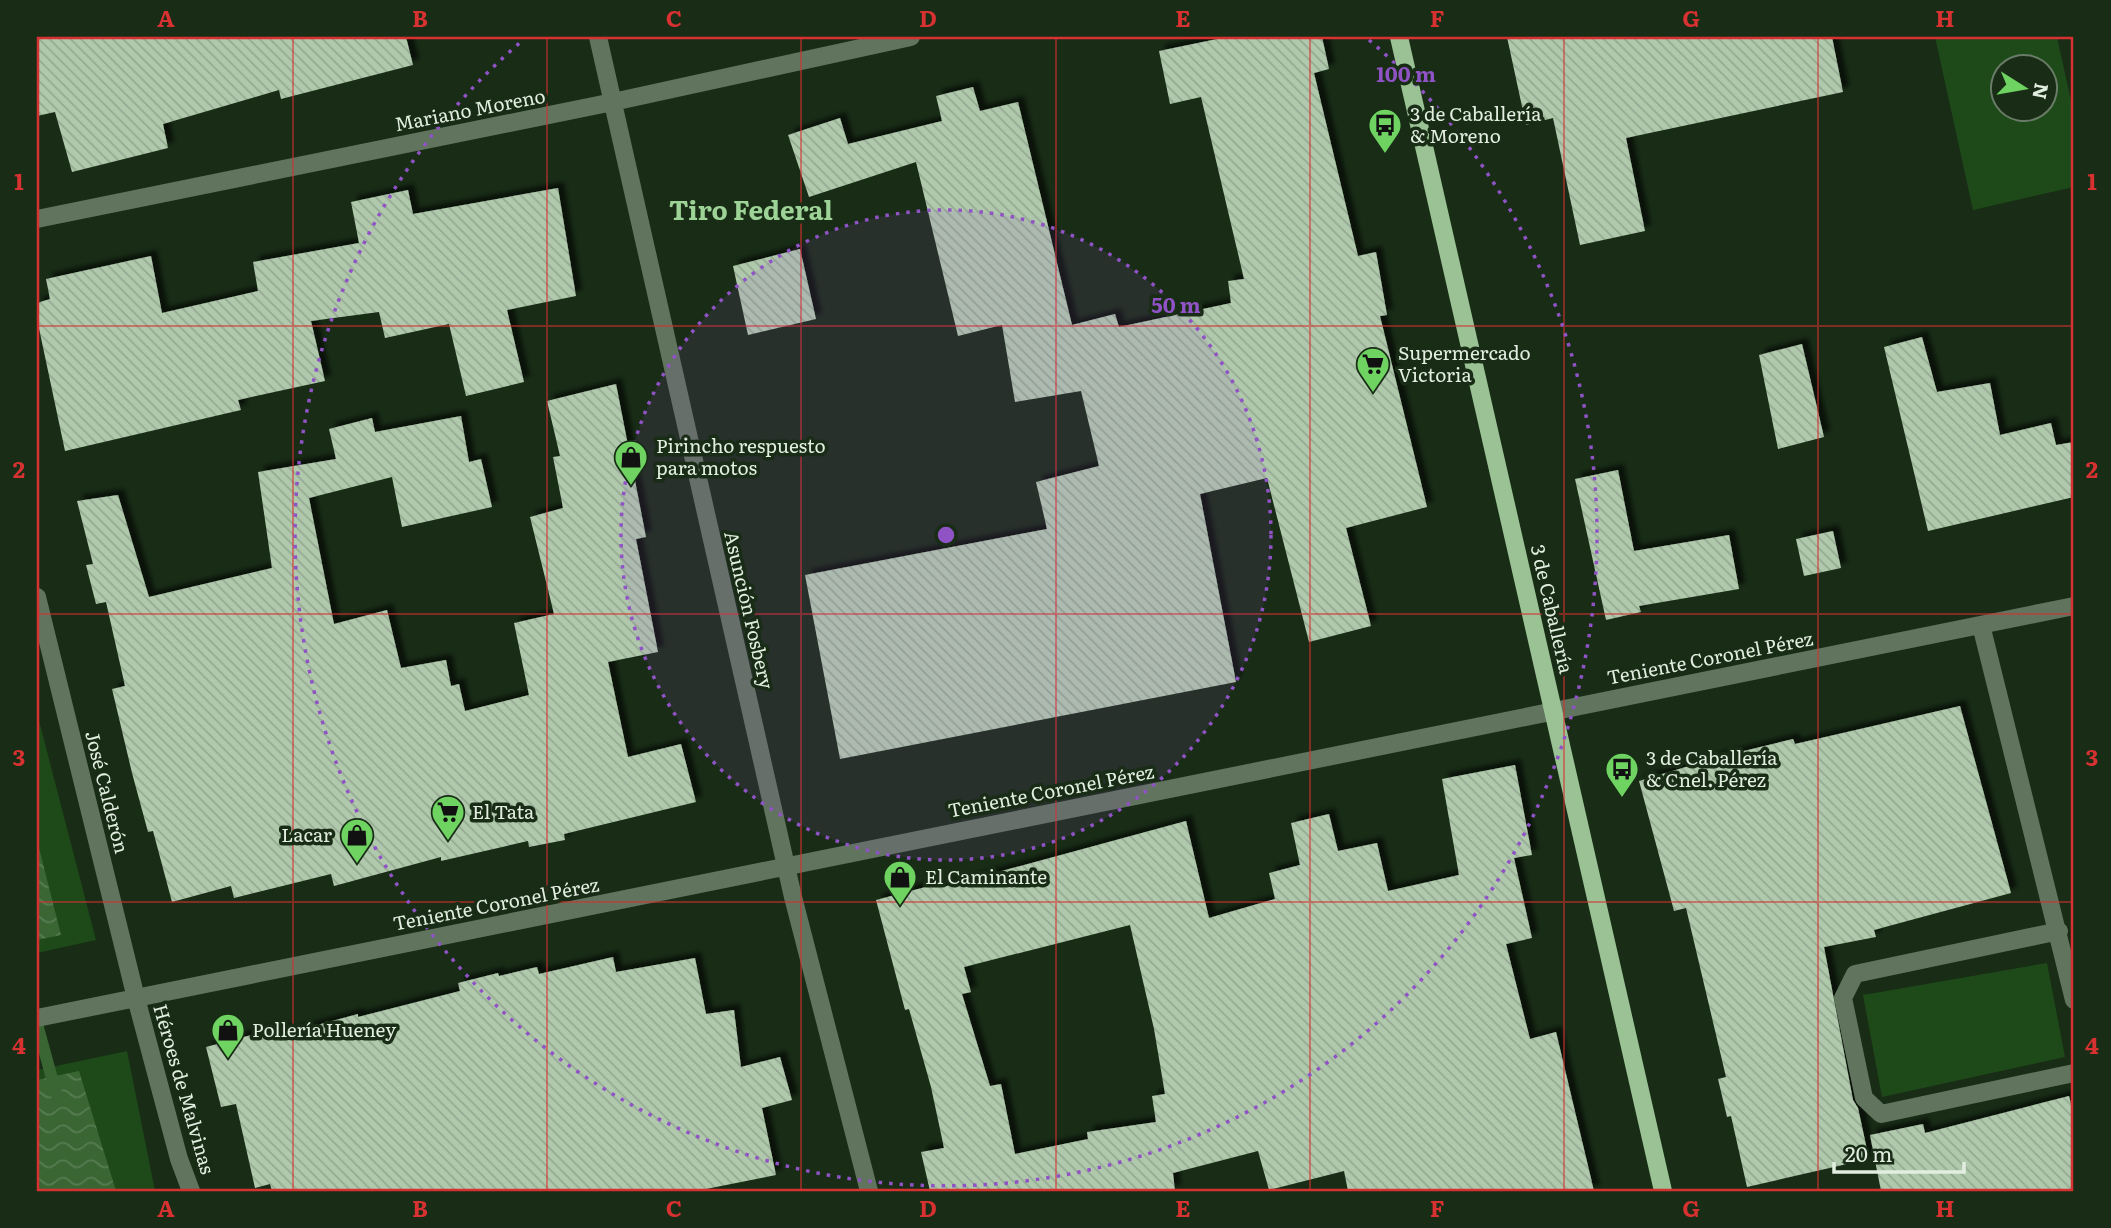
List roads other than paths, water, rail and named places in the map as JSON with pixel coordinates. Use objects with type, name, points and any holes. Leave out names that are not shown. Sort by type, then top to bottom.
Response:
[{"type":"main road","name":"3 de Caballería","points":[[1399,37],[1664,1191]]},
{"type":"street","name":"Asunción Fosbery","points":[[598,37],[786,866],[869,1191]]},
{"type":"street","name":"Mariano Moreno","points":[[37,219],[613,102],[911,37]]},
{"type":"street","name":"José Calderón","points":[[37,597],[136,998]]},
{"type":"street","name":"Teniente Coronel Pérez","points":[[37,1018],[2074,606]]},
{"type":"street","points":[[1980,625],[2074,1000]]},
{"type":"street","points":[[2059,932],[1855,974],[1843,998],[1864,1098],[1881,1114],[2074,1073]]},
{"type":"street","name":"Héroes de Malvinas","points":[[136,998],[179,1160],[191,1191]]},
{"type":"water","points":[[37,840],[61,935],[37,940]]},
{"type":"water","points":[[79,1071],[116,1191],[39,1191],[37,1080]]},
{"type":"waterway","points":[[37,1024],[56,1093]]},
{"type":"place","name":"3 de Caballería & Moreno","points":[[1385,155]]},
{"type":"place","name":"Supermercado Victoria","points":[[1373,394]]},
{"type":"place","name":"Pirincho respuesto para motos","points":[[631,487]]},
{"type":"place","name":"3 de Caballería & Cnel. Pérez","points":[[1622,799]]},
{"type":"place","name":"El Tata","points":[[448,842]]},
{"type":"place","name":"Lacar","points":[[357,865]]},
{"type":"place","name":"El Caminante","points":[[900,907]]},
{"type":"place","name":"Pollería Hueney","points":[[228,1060]]},
{"type":"district","name":"Tiro Federal","points":[[751,211]]}]
